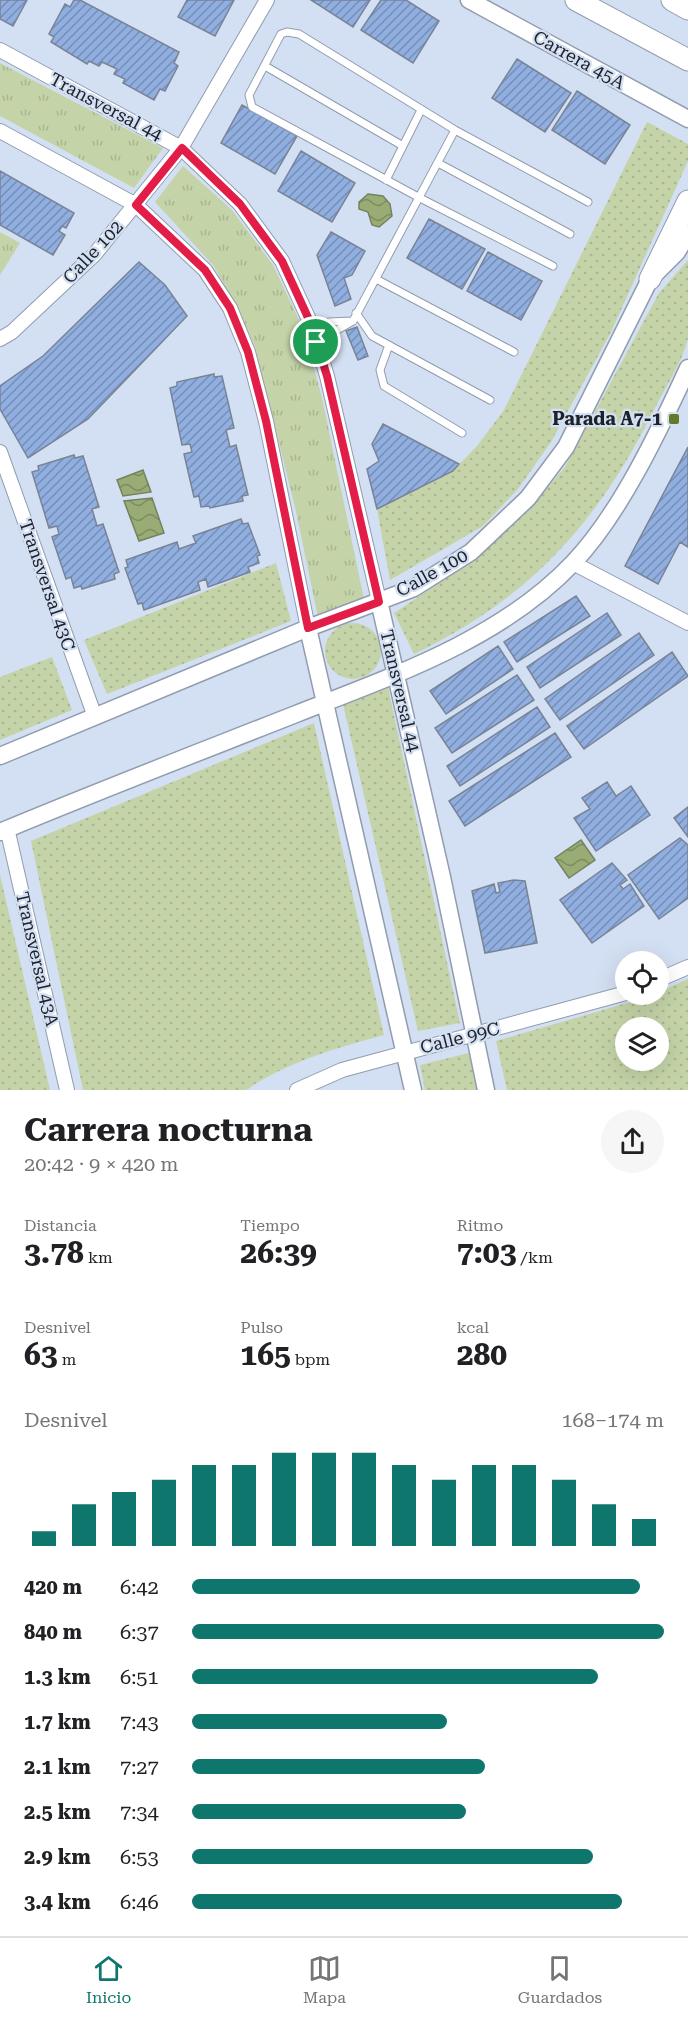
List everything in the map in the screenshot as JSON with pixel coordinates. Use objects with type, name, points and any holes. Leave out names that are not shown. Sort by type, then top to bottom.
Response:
[{"type":"main road","points":[[672,0],[688,9]]},
{"type":"main road","points":[[585,5],[688,60]]},
{"type":"main road","points":[[585,5],[598,23],[688,71]]},
{"type":"main road","points":[[650,279],[688,201]]},
{"type":"street","name":"Calle 102","points":[[0,339],[12,332],[94,255],[182,148],[267,0]]},
{"type":"street","name":"Carrera 45A","points":[[470,0],[688,119]]},
{"type":"street","name":"Transversal 44","points":[[0,50],[182,148],[240,204],[282,261],[316,342],[327,376],[397,674],[486,1090]]},
{"type":"street","points":[[0,131],[136,205],[205,270],[230,308],[248,352],[266,421],[308,628],[327,701],[413,1090]]},
{"type":"street","name":"Calle 100","points":[[0,756],[308,628],[414,588],[471,552],[528,498],[566,447],[650,279],[677,252],[688,234]]},
{"type":"street","points":[[4,830],[397,674],[462,644],[528,602],[573,563],[598,532],[637,469],[688,369]]},
{"type":"street","name":"Transversal 43C","points":[[0,452],[95,717]]},
{"type":"street","points":[[573,563],[688,623]]},
{"type":"street","name":"Transversal 43A","points":[[4,830],[67,1090]]},
{"type":"street","points":[[669,975],[688,967]]},
{"type":"street","name":"Calle 99C","points":[[297,1090],[342,1070],[615,996]]},
{"type":"lane","points":[[553,266],[420,198],[252,107],[249,96],[281,34],[287,32],[298,34],[455,130],[588,202]]},
{"type":"lane","points":[[265,66],[403,146]]},
{"type":"lane","points":[[386,180],[421,110]]},
{"type":"lane","points":[[316,342],[355,317],[455,130]]},
{"type":"lane","points":[[438,163],[570,234]]},
{"type":"lane","points":[[376,279],[514,352]]},
{"type":"lane","points":[[329,322],[355,317]]},
{"type":"lane","points":[[355,317],[372,336],[490,400]]},
{"type":"lane","points":[[390,345],[380,370],[384,386],[462,432]]},
{"type":"green space","points":[[0,63],[163,148],[134,188],[0,116]]},
{"type":"green space","points":[[647,122],[688,144],[688,161],[611,332],[551,442],[518,489],[483,526],[390,580],[377,509],[453,471],[477,446],[504,410]]},
{"type":"green space","points":[[183,166],[232,210],[273,265],[303,328],[322,398],[364,599],[318,617],[295,507],[254,344],[236,305],[213,265],[155,202]]},
{"type":"green space","points":[[0,232],[20,243],[0,275]]},
{"type":"green space","points":[[688,260],[686,347],[633,449],[610,487],[557,553],[526,582],[493,608],[414,654],[394,613],[476,559],[534,504],[565,467],[659,293]]},
{"type":"green space","points":[[276,563],[291,621],[107,694],[84,640]]},
{"type":"green space","points":[[353,623],[364,625],[373,631],[379,640],[381,651],[379,662],[373,671],[364,677],[353,679],[342,677],[333,671],[327,662],[325,651],[327,640],[333,631],[342,625]]},
{"type":"green space","points":[[52,657],[72,710],[0,740],[0,677]]},
{"type":"green space","points":[[388,687],[460,1023],[418,1031],[343,704]]},
{"type":"green space","points":[[314,723],[384,1035],[295,1064],[246,1090],[83,1090],[31,841]]},
{"type":"green space","points":[[0,875],[50,1090],[0,1090]]},
{"type":"green space","points":[[688,979],[688,1090],[507,1090],[496,1041],[620,1005],[669,1005],[669,988]]},
{"type":"green space","points":[[469,1053],[477,1090],[425,1090],[420,1065]]},
{"type":"water","points":[[368,194],[383,196],[390,204],[392,216],[379,227],[372,225],[368,212],[359,209],[359,202]]},
{"type":"water","points":[[143,470],[151,492],[123,496],[117,480]]},
{"type":"water","points":[[152,498],[164,533],[139,541],[124,501]]},
{"type":"water","points":[[581,840],[595,860],[569,878],[555,858]]},
{"type":"building","points":[[0,0],[27,0],[13,26],[0,19]]},
{"type":"building","points":[[74,0],[80,0],[179,52],[174,63],[178,66],[165,91],[160,89],[154,100],[123,83],[125,79],[114,74],[117,69],[102,62],[99,66],[89,61],[87,64],[51,42],[54,37],[49,34],[65,4],[70,7]]},
{"type":"building","points":[[187,0],[234,0],[215,36],[178,17]]},
{"type":"building","points":[[311,0],[370,0],[353,27]]},
{"type":"building","points":[[381,0],[406,0],[439,21],[413,63],[361,30]]},
{"type":"building","points":[[517,59],[571,93],[545,132],[492,98]]},
{"type":"building","points":[[577,91],[630,125],[605,164],[552,130]]},
{"type":"building","points":[[242,105],[297,136],[275,174],[221,143]]},
{"type":"building","points":[[301,151],[355,183],[332,222],[278,191]]},
{"type":"building","points":[[0,171],[74,213],[66,228],[62,226],[59,231],[65,235],[53,255],[0,225]]},
{"type":"building","points":[[429,219],[485,249],[462,289],[407,258]]},
{"type":"building","points":[[331,232],[365,251],[352,275],[344,278],[351,299],[335,306],[317,255]]},
{"type":"building","points":[[488,252],[542,281],[521,320],[467,291]]},
{"type":"building","points":[[139,262],[165,285],[187,316],[88,419],[28,458],[0,409],[0,386],[43,356]]},
{"type":"building","points":[[357,327],[368,356],[358,360],[346,331]]},
{"type":"building","points":[[214,374],[214,377],[222,376],[234,428],[226,430],[230,447],[236,445],[248,495],[242,496],[243,501],[210,508],[209,506],[201,507],[199,496],[194,497],[184,454],[192,452],[190,444],[182,445],[170,388],[177,386],[177,382]]},
{"type":"building","points":[[383,424],[459,464],[453,471],[377,509],[367,469],[379,461],[372,444]]},
{"type":"building","points":[[688,447],[688,547],[680,542],[658,584],[625,566]]},
{"type":"building","points":[[74,455],[75,458],[83,456],[99,507],[92,509],[97,526],[103,524],[119,572],[114,574],[115,579],[82,589],[81,586],[74,588],[71,577],[66,579],[52,537],[59,534],[57,526],[49,528],[32,472],[39,470],[38,466]]},
{"type":"building","points":[[241,519],[243,524],[248,523],[260,555],[257,556],[259,563],[248,567],[250,572],[208,587],[206,579],[198,582],[200,590],[144,610],[142,603],[138,604],[125,568],[128,567],[126,560],[177,542],[179,549],[196,543],[193,536]]},
{"type":"building","points":[[576,596],[590,616],[517,662],[504,642]]},
{"type":"building","points":[[607,613],[621,635],[540,688],[527,667]]},
{"type":"building","points":[[639,633],[654,655],[560,720],[545,699]]},
{"type":"building","points":[[498,646],[513,669],[446,714],[430,691]]},
{"type":"building","points":[[672,652],[688,676],[584,749],[567,726]]},
{"type":"building","points":[[517,675],[534,700],[452,753],[435,728]]},
{"type":"building","points":[[537,707],[550,727],[460,786],[447,766]]},
{"type":"building","points":[[555,733],[571,757],[465,826],[449,801]]},
{"type":"building","points":[[607,782],[616,796],[631,786],[650,815],[596,851],[574,818],[590,809],[582,798]]},
{"type":"building","points":[[688,807],[688,837],[674,818]]},
{"type":"building","points":[[680,838],[688,845],[688,898],[659,919],[628,875]]},
{"type":"building","points":[[612,863],[627,880],[620,885],[623,889],[630,884],[644,906],[592,943],[560,900]]},
{"type":"building","points":[[514,880],[525,881],[537,943],[485,953],[472,891],[494,884],[496,893],[500,892],[498,883]]},
{"type":"place","name":"Parada A7-1","points":[[674,419]]},
{"type":"route","points":[[182,148],[240,204],[282,261],[311,324],[316,342],[327,376],[379,602],[308,628],[266,421],[248,352],[230,308],[205,270],[174,238],[136,205],[182,148]]}]
